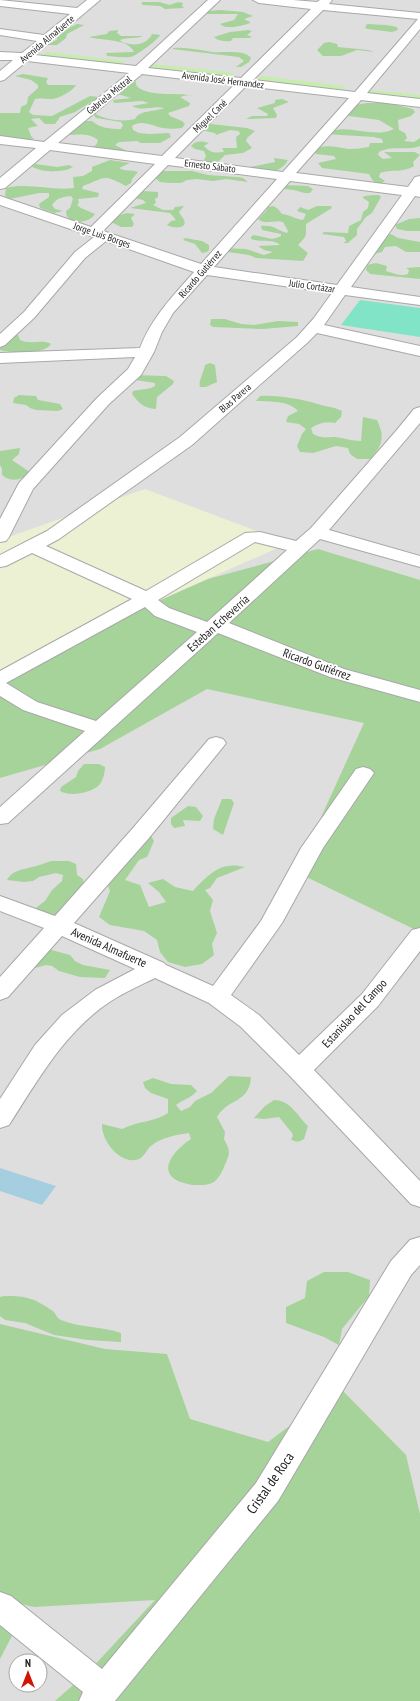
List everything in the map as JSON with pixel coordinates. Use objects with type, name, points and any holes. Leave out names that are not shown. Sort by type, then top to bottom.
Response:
[{"type":"street","name":"Avenida Almafuerte","points":[[0,77],[94,0]]},
{"type":"street","name":"Gabriela Mistral","points":[[0,185],[138,71],[214,0]]},
{"type":"street","points":[[260,0],[323,3],[420,16]]},
{"type":"street","points":[[0,3],[79,12]]},
{"type":"street","name":"Miguel Cané","points":[[0,342],[29,315],[80,255],[164,161],[323,3]]},
{"type":"street","name":"Ricardo Gutiérrez","points":[[0,537],[25,487],[103,401],[135,372],[159,323],[167,311],[361,92],[420,22]]},
{"type":"street","points":[[0,32],[46,39]]},
{"type":"street","name":"Avenida José Hernandez","points":[[35,48],[148,62],[248,78],[361,92],[420,103]]},
{"type":"street","name":"Avenida José Hernandez","points":[[0,56],[25,57],[138,71],[248,78]]},
{"type":"street","name":"Avenida José Hernandez","points":[[361,92],[420,94]]},
{"type":"street","name":"Ernesto Sábato","points":[[0,140],[286,176],[417,188]]},
{"type":"street","name":"Blas Parera","points":[[2,558],[33,547],[53,535],[186,441],[302,340],[417,188]]},
{"type":"street","name":"Jorge Luis Borges","points":[[0,200],[100,233],[203,270]]},
{"type":"street","name":"Julio Cortázar","points":[[203,270],[420,301]]},
{"type":"street","points":[[313,327],[420,351]]},
{"type":"street","points":[[0,358],[146,352]]},
{"type":"street","name":"Esteban Echeverría","points":[[0,818],[213,628],[317,532],[402,435],[420,412]]},
{"type":"street","points":[[317,532],[420,562]]},
{"type":"street","points":[[0,679],[146,600],[251,537],[260,537],[300,548]]},
{"type":"street","name":"Ricardo Gutiérrez","points":[[33,547],[125,588],[146,600],[162,612],[213,628],[337,673],[420,696]]},
{"type":"street","points":[[0,688],[30,706],[99,729]]},
{"type":"street","points":[[0,992],[141,833],[216,743]]},
{"type":"street","points":[[217,996],[271,923],[312,848],[363,773]]},
{"type":"street","name":"Avenida Almafuerte","points":[[0,903],[60,926],[217,996],[250,1021],[299,1070],[420,1197]]},
{"type":"street","name":"Estanislao del Campo","points":[[299,1070],[370,1000],[420,934]]},
{"type":"street","points":[[0,1119],[44,1051],[72,1021],[103,995],[156,968]]},
{"type":"street","name":"Cristal de Roca","points":[[99,1695],[267,1492],[401,1268],[420,1247]]},
{"type":"street","points":[[0,1606],[99,1695]]},
{"type":"shaded area","points":[[0,0],[420,0],[420,1701],[0,1701]]},
{"type":"green space","points":[[159,2],[170,5],[176,2],[181,2],[183,3],[182,6],[184,8],[165,9],[160,6],[143,5],[141,3]]},
{"type":"green space","points":[[221,10],[243,12],[253,16],[244,19],[250,23],[226,27],[220,24],[234,20],[238,14],[201,14],[208,11]]},
{"type":"green space","points":[[77,24],[84,25],[67,34],[66,38],[57,45],[49,45],[58,39],[47,33],[67,29]]},
{"type":"green space","points":[[367,24],[397,27],[398,30],[392,32],[368,29],[365,28]]},
{"type":"green space","points":[[118,30],[117,33],[121,36],[143,36],[120,40],[130,44],[143,43],[152,34],[160,35],[139,53],[127,57],[107,56],[106,53],[134,52],[126,44],[89,37],[107,34],[109,31]]},
{"type":"green space","points":[[252,31],[247,35],[252,37],[250,38],[233,38],[231,41],[226,41],[214,37],[230,32]]},
{"type":"green space","points":[[329,42],[337,44],[338,47],[374,52],[357,50],[341,56],[323,56],[317,50],[324,43]]},
{"type":"green space","points":[[188,48],[212,52],[239,52],[248,55],[251,58],[249,62],[241,67],[236,67],[244,61],[239,57],[172,49]]},
{"type":"green space","points":[[46,52],[125,61],[121,64],[42,55]]},
{"type":"green space","points":[[152,64],[234,73],[233,75],[229,76],[148,67]]},
{"type":"green space","points":[[23,74],[48,78],[46,82],[48,85],[76,85],[69,92],[57,98],[35,99],[29,112],[33,115],[52,116],[90,96],[99,97],[75,112],[60,117],[55,124],[45,124],[39,118],[31,119],[38,126],[28,128],[34,139],[0,139],[0,113],[20,113],[21,107],[27,104],[28,97],[38,88],[38,85],[31,80],[15,76]]},
{"type":"green space","points":[[262,76],[345,86],[345,88],[341,89],[258,80]]},
{"type":"green space","points":[[135,80],[139,88],[144,91],[188,95],[180,97],[190,103],[189,106],[168,113],[170,116],[182,121],[185,124],[182,128],[172,129],[143,123],[132,126],[133,130],[139,133],[169,133],[171,137],[160,143],[141,143],[137,141],[119,142],[115,145],[127,151],[124,155],[56,147],[58,142],[81,148],[96,145],[98,140],[94,137],[82,134],[66,135],[82,121],[92,121],[102,127],[121,129],[123,125],[121,122],[96,118],[93,114],[96,110],[96,114],[104,118],[126,120],[135,119],[140,114],[164,108],[136,108],[132,106],[149,103],[142,101],[114,103],[113,100],[131,98],[114,93],[127,81]]},
{"type":"green space","points":[[369,90],[420,95],[420,99],[365,93]]},
{"type":"green space","points":[[282,99],[289,102],[273,108],[277,115],[276,118],[246,119],[252,116],[267,116],[268,114],[257,108],[275,103],[275,100]]},
{"type":"green space","points":[[367,103],[388,103],[413,109],[415,112],[411,116],[398,120],[399,130],[405,133],[407,138],[404,141],[414,142],[420,138],[420,146],[389,149],[379,152],[378,155],[383,159],[392,158],[384,152],[415,152],[420,155],[413,162],[414,166],[410,168],[380,173],[379,177],[385,181],[380,184],[373,181],[369,174],[322,168],[318,163],[336,159],[334,156],[316,154],[314,150],[327,146],[357,149],[369,147],[370,143],[383,143],[382,139],[374,137],[325,134],[342,129],[377,133],[394,129],[379,120],[349,116],[344,113],[355,105]]},
{"type":"green space","points":[[202,123],[247,128],[255,131],[247,138],[246,141],[252,148],[243,153],[225,155],[219,161],[224,164],[213,166],[205,164],[204,160],[206,156],[204,151],[195,149],[191,146],[193,144],[206,142],[209,143],[204,146],[208,150],[224,152],[222,148],[237,148],[236,137],[240,134],[239,131],[230,130],[216,135],[215,133],[200,130]]},
{"type":"green space","points":[[274,158],[288,160],[281,168],[271,172],[255,170],[250,167],[275,162]]},
{"type":"green space","points":[[110,160],[130,163],[119,168],[138,172],[132,179],[131,183],[126,186],[108,178],[104,178],[83,186],[82,189],[99,193],[98,197],[78,199],[79,203],[77,205],[95,214],[88,220],[78,222],[67,216],[66,211],[70,208],[73,199],[71,196],[60,198],[52,205],[55,209],[63,211],[54,213],[40,208],[39,204],[49,197],[49,193],[39,193],[10,199],[5,196],[6,188],[14,186],[65,189],[74,188],[73,177],[83,176],[92,171],[92,167]]},
{"type":"green space","points":[[35,164],[57,167],[69,165],[73,167],[58,171],[46,171],[31,166]]},
{"type":"green space","points":[[164,171],[192,171],[208,175],[243,178],[248,182],[226,179],[213,181],[197,179],[187,180],[181,183],[160,182],[155,178],[157,174]]},
{"type":"green space","points":[[286,185],[308,186],[313,189],[310,193],[305,193],[278,187]]},
{"type":"green space","points":[[142,191],[158,192],[158,197],[155,199],[156,203],[153,205],[163,210],[173,210],[175,207],[184,206],[179,212],[184,220],[184,225],[182,227],[172,227],[167,225],[171,221],[176,220],[170,213],[130,208],[146,203],[143,200],[134,198]]},
{"type":"green space","points":[[379,195],[381,197],[372,213],[366,217],[357,229],[357,235],[348,243],[343,243],[346,241],[344,237],[322,234],[324,232],[348,233],[349,226],[361,220],[363,212],[368,208],[369,202],[363,198],[364,196]]},
{"type":"green space","points":[[273,206],[282,214],[303,220],[306,214],[297,211],[300,207],[308,210],[317,206],[331,206],[332,208],[306,224],[305,236],[298,245],[308,253],[303,261],[256,258],[249,255],[228,252],[224,248],[246,249],[264,255],[273,252],[264,250],[258,246],[280,245],[270,241],[251,239],[251,237],[253,235],[274,239],[281,236],[281,234],[262,230],[261,226],[273,227],[287,233],[288,231],[283,222],[264,222],[258,219],[268,207]]},
{"type":"green space","points":[[127,213],[135,214],[131,218],[134,224],[132,227],[121,227],[111,222],[113,217]]},
{"type":"green space","points":[[420,218],[420,231],[397,229],[395,225],[409,219]]},
{"type":"green space","points":[[391,234],[398,238],[420,242],[420,252],[406,252],[396,246],[385,247],[382,252],[374,254],[373,250],[383,237]]},
{"type":"green space","points":[[185,238],[202,241],[209,245],[209,250],[202,253],[195,244],[183,240]]},
{"type":"green space","points":[[376,263],[387,266],[386,271],[400,275],[408,274],[409,270],[406,268],[420,267],[420,279],[370,274],[366,270],[367,265]]},
{"type":"green space","points":[[360,300],[420,308],[420,337],[341,325]]},
{"type":"green space","points":[[211,319],[225,319],[241,324],[254,325],[278,321],[298,322],[298,326],[263,329],[213,327],[210,325]]},
{"type":"green space","points":[[13,334],[18,335],[20,340],[51,344],[47,348],[35,352],[12,352],[0,350],[0,346]]},
{"type":"green space","points":[[210,363],[215,365],[217,382],[206,387],[200,387],[205,365]]},
{"type":"green space","points":[[131,375],[166,376],[174,381],[173,384],[157,397],[156,409],[148,408],[137,400],[132,394],[133,391],[153,387],[155,386],[155,383],[129,379]]},
{"type":"green space","points":[[19,395],[36,396],[38,400],[60,404],[63,409],[58,411],[36,410],[26,405],[13,403],[14,398]]},
{"type":"green space","points":[[260,396],[275,396],[297,399],[332,407],[342,411],[341,417],[335,423],[323,423],[311,428],[313,434],[316,436],[361,441],[363,417],[377,420],[382,436],[380,445],[370,459],[357,459],[350,454],[348,448],[336,446],[313,453],[300,452],[297,446],[306,429],[299,424],[286,422],[288,416],[298,411],[294,407],[284,403],[256,401]]},
{"type":"green space","points":[[20,448],[19,454],[12,460],[31,473],[20,479],[9,479],[2,475],[0,451]]},
{"type":"green space","points":[[145,489],[289,543],[0,671],[0,540]]},
{"type":"green space","points":[[318,549],[420,580],[420,932],[296,872],[364,723],[207,689],[100,749],[0,778],[0,671],[208,579]]},
{"type":"green space","points":[[84,764],[99,764],[105,767],[104,776],[99,785],[86,792],[75,794],[60,791],[61,787],[76,777],[78,771]]},
{"type":"green space","points":[[222,799],[231,799],[234,803],[223,835],[213,829],[214,819]]},
{"type":"green space","points":[[188,806],[196,807],[203,816],[200,821],[183,820],[185,826],[174,828],[171,824],[171,818]]},
{"type":"green space","points":[[143,834],[151,836],[154,841],[147,857],[139,860],[125,880],[140,885],[149,907],[166,902],[159,892],[148,883],[163,879],[175,887],[193,891],[209,875],[219,869],[233,866],[245,867],[217,878],[210,888],[205,890],[213,900],[210,911],[217,933],[212,944],[214,955],[202,964],[185,967],[168,962],[160,952],[157,940],[144,931],[110,925],[99,917],[110,891],[106,880]]},
{"type":"green space","points":[[51,861],[69,861],[76,864],[77,875],[83,879],[84,884],[59,919],[33,910],[45,901],[52,890],[62,881],[63,875],[56,873],[39,877],[33,881],[24,882],[7,880],[12,874],[18,871]]},
{"type":"green space","points":[[48,949],[70,955],[75,961],[83,965],[110,970],[105,978],[80,977],[59,971],[52,966],[46,965],[28,970]]},
{"type":"green space","points":[[229,1076],[251,1077],[247,1092],[227,1106],[217,1117],[225,1132],[224,1139],[229,1153],[228,1159],[221,1173],[212,1183],[193,1185],[181,1182],[173,1178],[169,1172],[168,1166],[171,1159],[183,1145],[191,1139],[189,1133],[159,1140],[150,1147],[141,1158],[132,1160],[125,1159],[119,1155],[113,1150],[105,1138],[102,1124],[122,1129],[168,1113],[168,1099],[151,1093],[145,1088],[143,1082],[153,1078],[171,1084],[191,1085],[197,1091],[176,1105],[181,1111],[190,1107],[195,1101],[211,1093]]},
{"type":"green space","points":[[274,1100],[290,1106],[308,1126],[304,1139],[298,1142],[291,1139],[293,1136],[292,1133],[279,1117],[264,1119],[254,1118],[265,1106]]},
{"type":"green space","points":[[324,1272],[348,1272],[370,1280],[369,1296],[342,1329],[339,1345],[324,1337],[286,1323],[286,1307],[305,1298],[307,1281]]},
{"type":"green space","points":[[0,1297],[25,1297],[40,1303],[53,1311],[60,1319],[68,1323],[121,1333],[121,1342],[88,1340],[54,1335],[25,1323],[5,1320],[0,1316]]},
{"type":"green space","points":[[0,1324],[105,1349],[167,1354],[190,1419],[268,1442],[340,1388],[406,1455],[420,1514],[420,1701],[55,1701],[89,1671],[155,1600],[34,1607],[0,1599]]},
{"type":"green space","points":[[0,1619],[15,1630],[0,1659]]},
{"type":"water","points":[[0,1168],[56,1186],[42,1205],[0,1191]]}]
